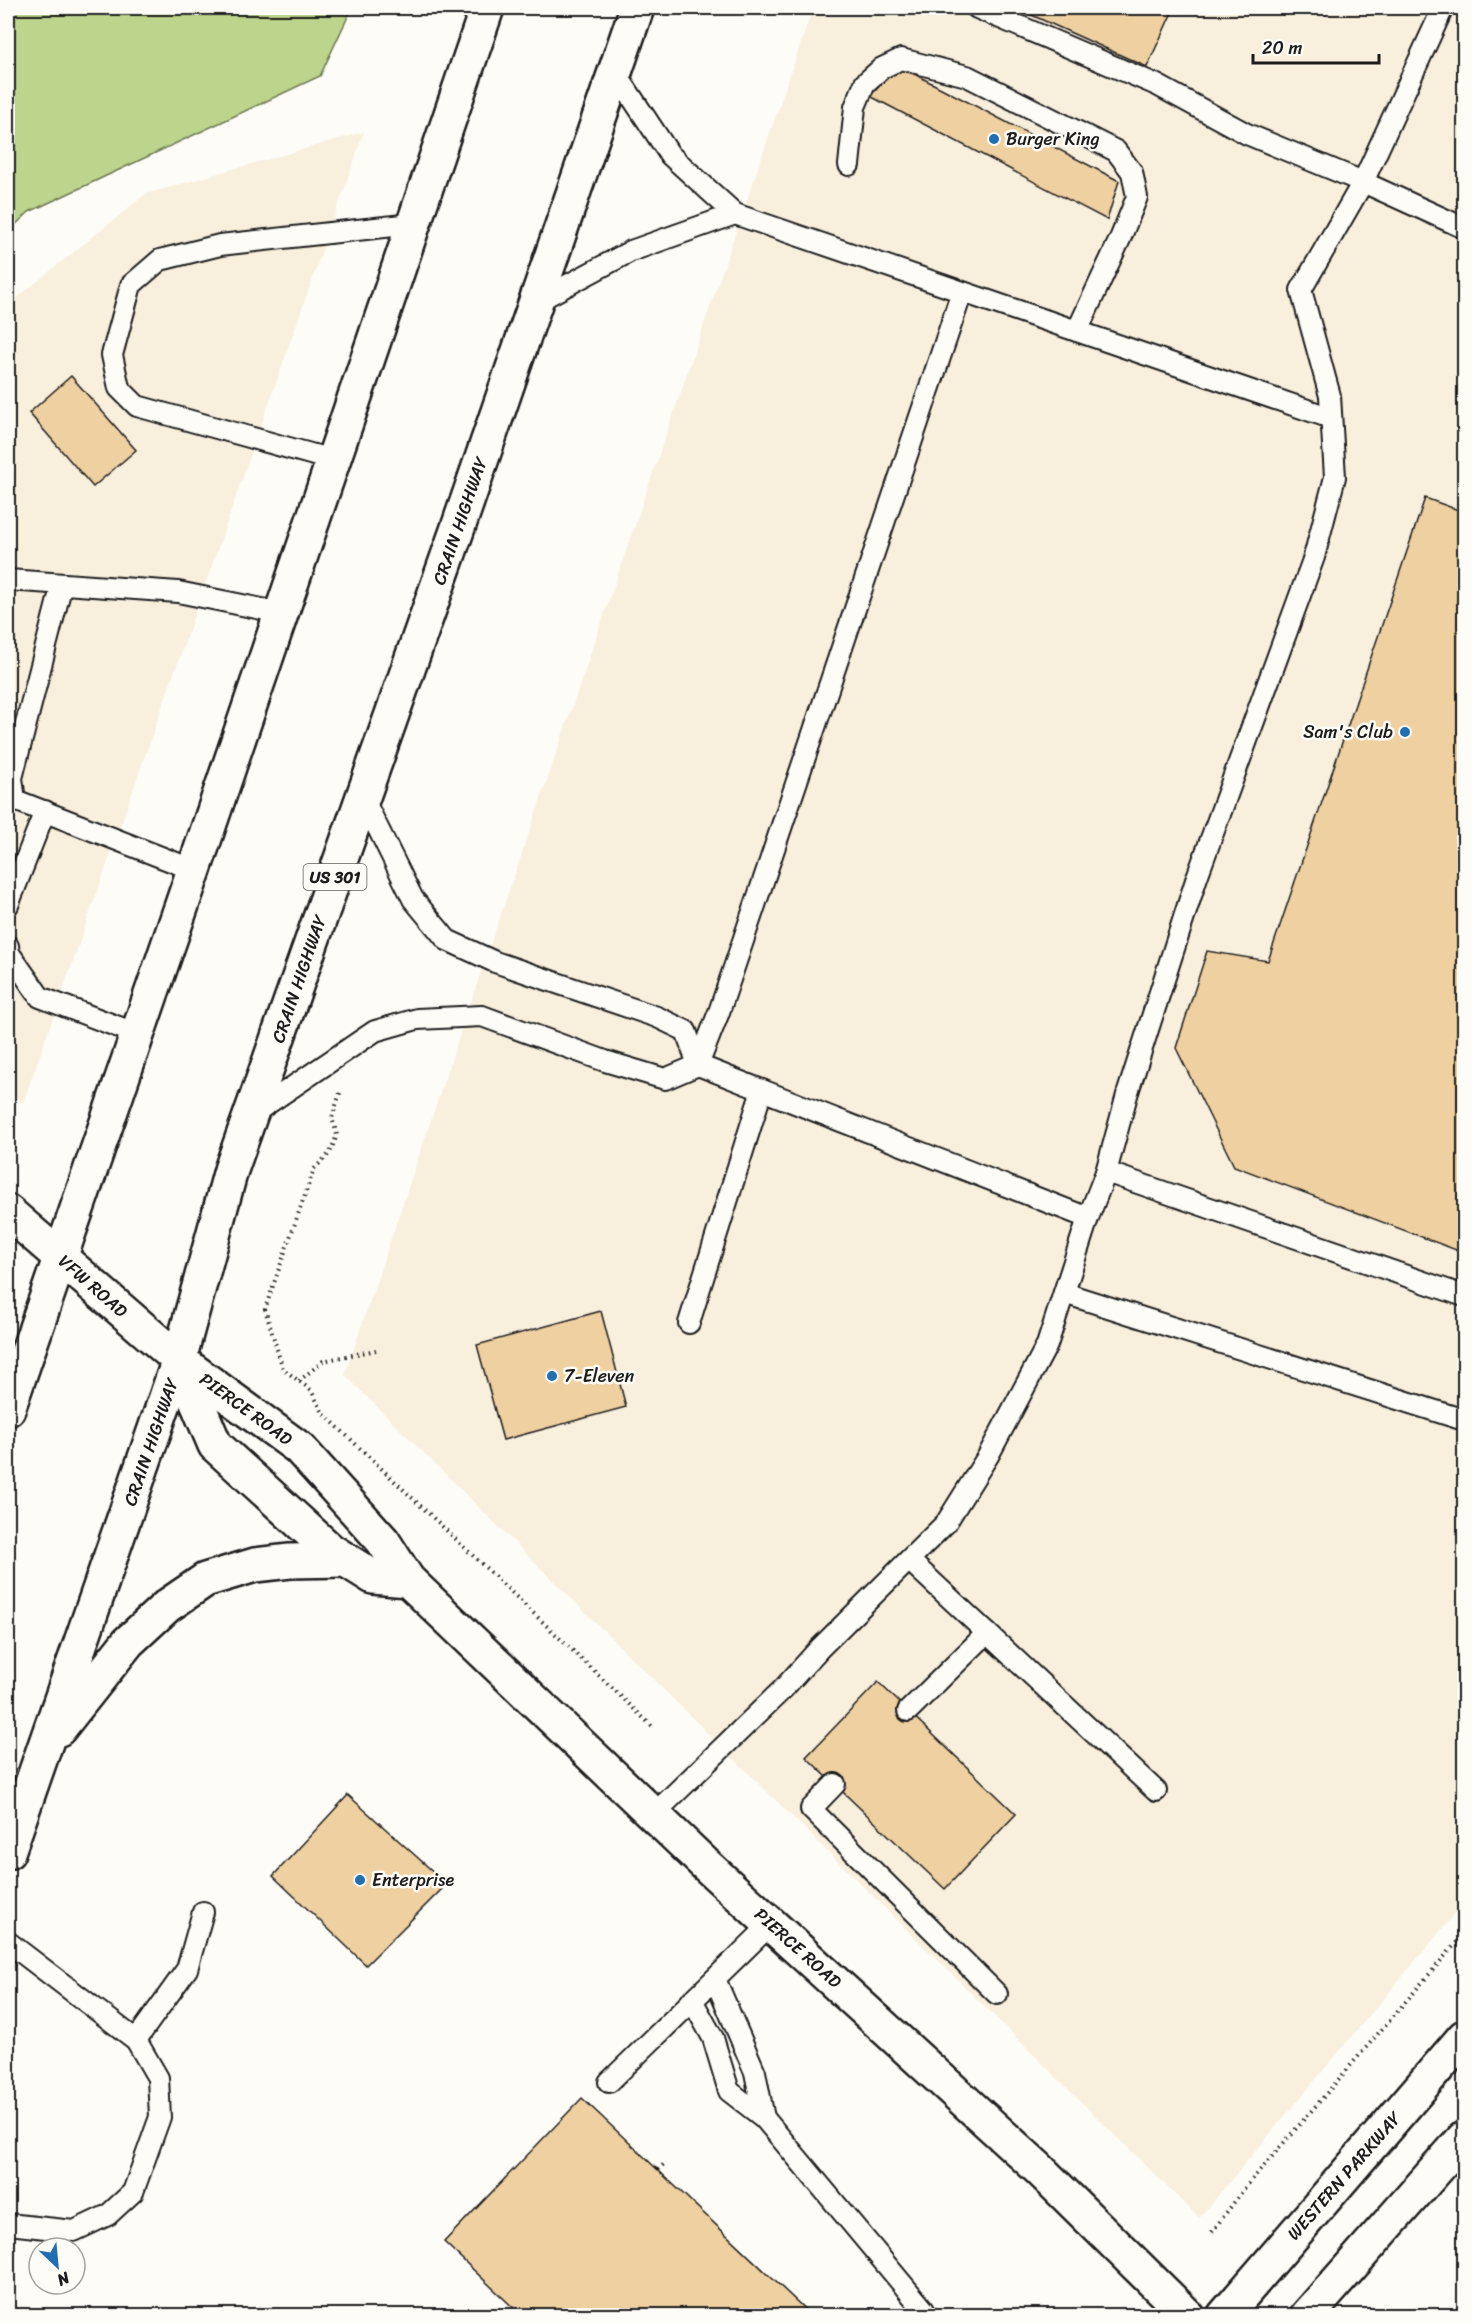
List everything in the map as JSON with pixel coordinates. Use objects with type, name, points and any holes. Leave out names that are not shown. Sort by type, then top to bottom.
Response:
[{"type":"main road","points":[[8,1409],[487,8]]},
{"type":"main road","name":"CRAIN HIGHWAY","points":[[8,1852],[179,1360],[231,1170],[363,798],[637,8]]},
{"type":"main road","name":"VFW ROAD","points":[[8,1212],[179,1360]]},
{"type":"main road","name":"PIERCE ROAD","points":[[179,1360],[215,1445],[330,1551],[373,1577],[408,1580]]},
{"type":"main road","name":"PIERCE ROAD","points":[[179,1360],[299,1449],[383,1541],[408,1580],[771,1924],[1038,2168],[1188,2316]]},
{"type":"main road","points":[[43,1749],[128,1642],[167,1606],[205,1580],[255,1565],[290,1561],[345,1560]]},
{"type":"main road","name":"WESTERN PARKWAY","points":[[1224,2316],[1464,2037]]},
{"type":"main road","points":[[1307,2316],[1464,2138]]},
{"type":"lane","points":[[977,8],[1156,85],[1247,134],[1363,182],[1464,228]]},
{"type":"lane","points":[[654,1814],[783,1689],[946,1523],[988,1456],[1047,1345],[1088,1218],[1106,1172],[1127,1095],[1197,877],[1317,548],[1335,477],[1330,396],[1301,290],[1363,182],[1443,8]]},
{"type":"lane","points":[[849,165],[855,107],[865,83],[882,68],[901,59],[967,76],[1116,151],[1132,172],[1137,196],[1120,239],[1077,331]]},
{"type":"lane","points":[[615,72],[670,155],[735,214],[1331,418]]},
{"type":"lane","points":[[536,302],[631,251],[735,214]]},
{"type":"lane","points":[[332,460],[137,406],[119,388],[112,355],[131,285],[160,260],[220,245],[412,224]]},
{"type":"lane","points":[[698,1065],[719,1012],[962,292]]},
{"type":"lane","points":[[8,580],[178,592],[281,613]]},
{"type":"lane","points":[[62,584],[12,778],[15,800],[194,870]]},
{"type":"lane","points":[[363,798],[413,899],[447,940],[495,962],[667,1022],[686,1031],[698,1065]]},
{"type":"lane","points":[[8,905],[45,812]]},
{"type":"lane","points":[[8,946],[9,953],[40,997],[137,1034]]},
{"type":"lane","points":[[250,1116],[375,1030],[417,1019],[482,1016],[605,1061],[665,1079],[698,1065],[1088,1218]]},
{"type":"lane","points":[[689,1323],[762,1090]]},
{"type":"lane","points":[[1106,1172],[1464,1296]]},
{"type":"lane","points":[[1064,1293],[1464,1420]]},
{"type":"lane","points":[[909,1560],[1156,1791]]},
{"type":"lane","points":[[909,1711],[987,1633]]},
{"type":"lane","points":[[835,1784],[811,1809],[997,1994]]},
{"type":"lane","points":[[136,2040],[187,1969],[203,1912]]},
{"type":"lane","points":[[609,2082],[771,1924]]},
{"type":"lane","points":[[8,1942],[136,2040],[158,2078],[160,2117],[133,2192],[108,2215],[74,2231],[8,2224]]},
{"type":"lane","points":[[715,1979],[755,2072],[764,2118]]},
{"type":"lane","points":[[692,2000],[713,2038],[729,2091],[764,2118],[924,2310]]},
{"type":"path","points":[[356,1043],[332,1118],[337,1135],[330,1153],[314,1169],[266,1309],[283,1369],[311,1390],[323,1413],[653,1727]]},
{"type":"path","points":[[299,1381],[323,1361],[376,1350]]},
{"type":"path","points":[[1212,2232],[1244,2189],[1464,1934]]},
{"type":"path","points":[[658,2170],[664,2164]]},
{"type":"shaded area","points":[[813,8],[1464,8],[1464,1903],[1199,2218],[345,1375]]},
{"type":"shaded area","points":[[364,132],[23,1103],[8,1090],[8,305],[146,194]]},
{"type":"green space","points":[[8,8],[352,8],[320,76],[29,212],[8,232]]},
{"type":"building","points":[[1016,8],[1174,8],[1147,67]]},
{"type":"building","name":"Burger King","points":[[899,66],[1119,181],[1107,220],[870,96]]},
{"type":"building","points":[[71,376],[136,450],[93,487],[29,413]]},
{"type":"building","name":"Sam's Club","points":[[1425,498],[1464,512],[1464,1253],[1234,1166],[1176,1048],[1207,951],[1268,961]]},
{"type":"building","name":"7-Eleven","points":[[601,1311],[626,1407],[503,1440],[477,1345]]},
{"type":"building","points":[[878,1682],[1016,1814],[945,1889],[806,1757]]},
{"type":"building","name":"Enterprise","points":[[348,1795],[447,1884],[366,1965],[273,1876]]},
{"type":"building","points":[[582,2098],[812,2316],[522,2316],[444,2242]]},
{"type":"place","name":"Burger King","points":[[994,139]]},
{"type":"place","name":"Sam's Club","points":[[1405,732]]},
{"type":"place","name":"7-Eleven","points":[[552,1376]]},
{"type":"place","name":"Enterprise","points":[[360,1880]]}]
